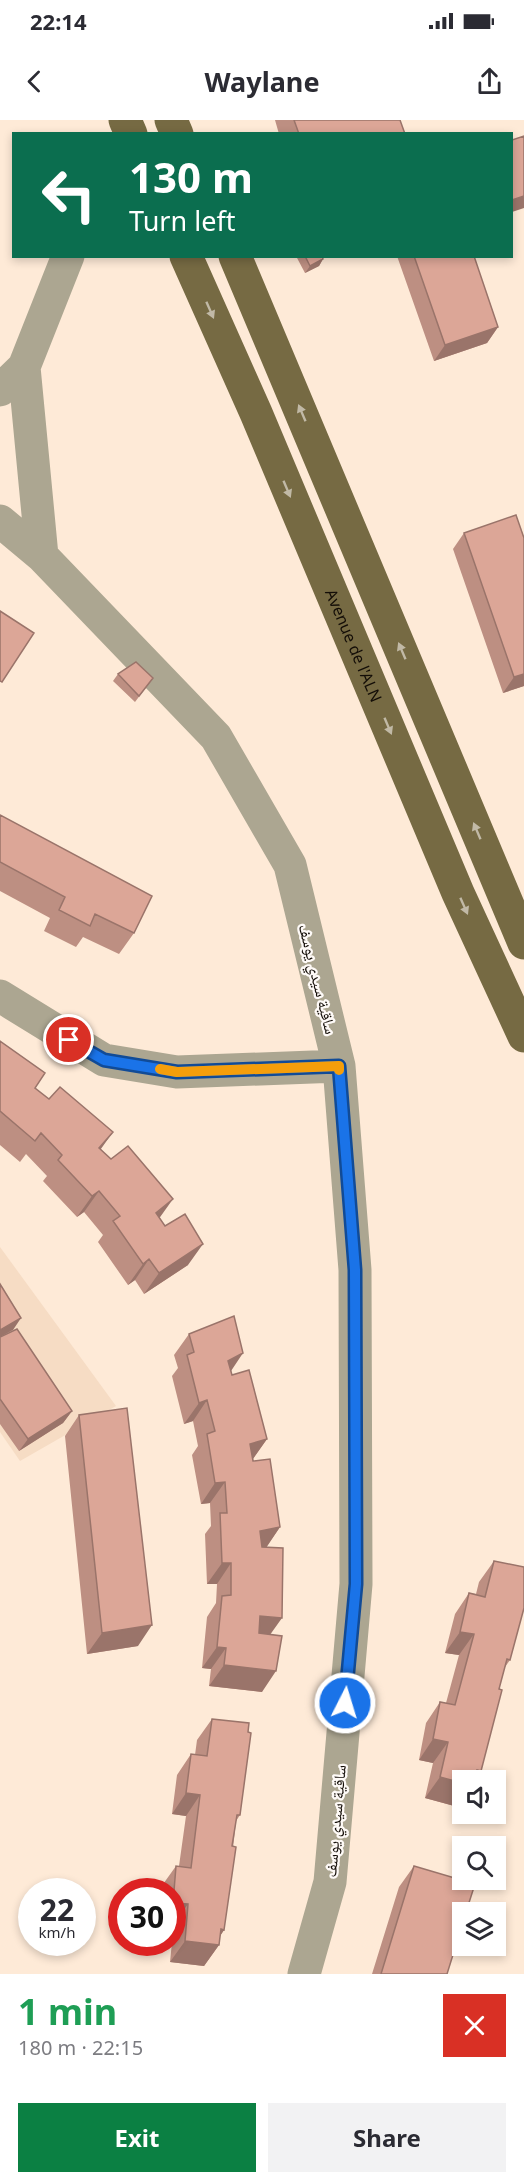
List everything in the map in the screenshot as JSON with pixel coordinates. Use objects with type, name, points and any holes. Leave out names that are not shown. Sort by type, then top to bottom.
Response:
[{"type":"main road","name":"Avenue de l'ALN","points":[[187,258],[260,424],[463,903],[524,1036]]},
{"type":"main road","points":[[236,258],[524,943]]},
{"type":"street","points":[[0,390],[24,367],[67,258]]},
{"type":"street","points":[[24,367],[42,556]]},
{"type":"street","name":"ساقية سيدي يوسف","points":[[0,521],[42,556],[216,737],[290,865],[339,1066],[355,1270],[356,1584],[330,1882],[304,1974]]},
{"type":"street","points":[[0,996],[104,1060],[177,1072],[339,1066]]},
{"type":"shaded area","points":[[0,1247],[116,1406],[20,1461],[0,1432]]},
{"type":"building","points":[[294,120],[400,120],[404,132],[298,132]]},
{"type":"building","points":[[524,136],[524,196],[513,200],[513,140]]},
{"type":"building","points":[[306,258],[323,258],[323,259],[310,266]]},
{"type":"building","points":[[415,258],[475,258],[498,327],[445,345]]},
{"type":"building","points":[[516,515],[524,538],[524,674],[514,677],[464,533]]},
{"type":"building","points":[[0,611],[34,633],[2,682],[0,681]]},
{"type":"building","points":[[136,662],[153,678],[139,696],[118,674]]},
{"type":"building","points":[[0,815],[152,896],[134,933],[95,914],[90,926],[59,910],[65,897],[0,862]]},
{"type":"building","points":[[0,1041],[45,1073],[35,1088],[49,1099],[60,1087],[113,1132],[99,1148],[111,1159],[128,1146],[173,1199],[156,1213],[165,1226],[185,1214],[203,1244],[159,1273],[149,1259],[143,1264],[113,1221],[120,1216],[99,1191],[92,1196],[58,1160],[62,1155],[41,1133],[35,1141],[0,1111]]},
{"type":"building","points":[[0,1284],[21,1318],[0,1330]]},
{"type":"building","points":[[234,1316],[243,1353],[228,1361],[232,1375],[249,1370],[267,1439],[250,1444],[253,1461],[270,1459],[280,1527],[260,1531],[262,1547],[283,1548],[282,1618],[260,1616],[259,1633],[282,1636],[276,1671],[224,1665],[226,1648],[217,1647],[222,1596],[231,1595],[231,1563],[222,1563],[220,1513],[227,1513],[225,1482],[215,1483],[207,1434],[215,1431],[207,1400],[199,1403],[187,1355],[194,1352],[189,1334]]},
{"type":"building","points":[[17,1329],[72,1411],[28,1439],[0,1399],[0,1337]]},
{"type":"building","points":[[127,1408],[152,1625],[102,1633],[79,1415]]},
{"type":"building","points":[[494,1561],[524,1567],[524,1608],[510,1660],[507,1659],[499,1689],[502,1690],[481,1770],[452,1770],[452,1780],[440,1777],[448,1742],[433,1739],[440,1702],[455,1705],[474,1634],[460,1632],[469,1593],[485,1597]]},
{"type":"building","points":[[212,1719],[249,1723],[248,1732],[251,1733],[240,1815],[237,1815],[232,1846],[236,1847],[224,1930],[221,1929],[219,1945],[186,1941],[188,1904],[186,1904],[186,1878],[175,1878],[176,1866],[191,1868],[200,1795],[186,1793],[191,1754],[207,1756]]},
{"type":"building","points":[[414,1866],[452,1877],[452,1890],[473,1890],[469,1902],[452,1902],[453,1956],[447,1974],[381,1974]]},
{"type":"slow traffic","points":[[160,1069],[177,1072],[339,1066],[339,1070]]},
{"type":"route","points":[[69,1040],[104,1060],[177,1072],[339,1066],[355,1270],[356,1584],[345,1703]]}]
